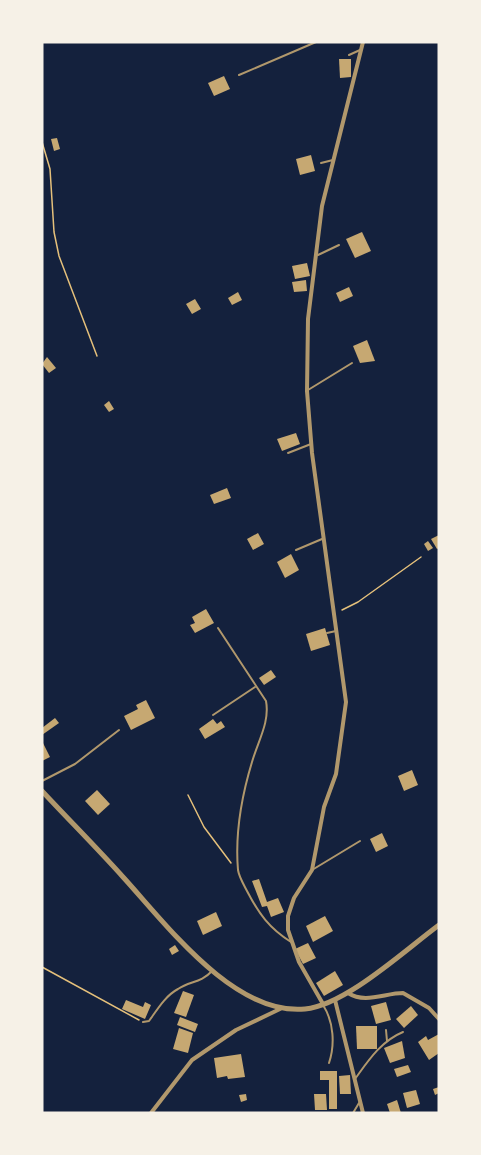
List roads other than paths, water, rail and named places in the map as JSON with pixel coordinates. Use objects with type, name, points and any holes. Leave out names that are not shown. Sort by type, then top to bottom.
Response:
[{"type":"street","points":[[323,1005],[291,942],[288,916],[301,883],[312,870],[324,807],[336,774],[346,702],[322,539],[311,444],[307,391],[308,319],[322,207],[363,42]]},
{"type":"street","points":[[42,791],[192,953],[234,987],[280,1009]]},
{"type":"street","points":[[150,1113],[192,1060],[236,1030],[280,1009],[306,1009],[335,1000],[348,993],[439,925]]},
{"type":"street","points":[[348,993],[356,998],[366,999],[404,993],[429,1008],[439,1019]]},
{"type":"street","points":[[335,1000],[363,1113]]},
{"type":"lane","points":[[240,75],[316,42]]},
{"type":"lane","points":[[349,55],[362,50]]},
{"type":"lane","points":[[321,163],[334,160]]},
{"type":"lane","points":[[314,257],[339,244]]},
{"type":"lane","points":[[307,391],[352,363]]},
{"type":"lane","points":[[288,453],[311,444]]},
{"type":"lane","points":[[296,550],[322,539]]},
{"type":"lane","points":[[218,628],[266,701],[269,715],[244,796],[238,838],[238,873],[260,916],[273,930],[291,942]]},
{"type":"lane","points":[[327,633],[336,631]]},
{"type":"lane","points":[[213,715],[255,687]]},
{"type":"lane","points":[[42,781],[75,764],[119,730]]},
{"type":"lane","points":[[312,870],[360,842]]},
{"type":"lane","points":[[143,1022],[148,1021],[163,1001],[178,988],[205,979],[212,971]]},
{"type":"lane","points":[[323,1005],[327,1012],[335,1047],[329,1063]]},
{"type":"lane","points":[[386,1030],[387,1041]]},
{"type":"lane","points":[[355,1079],[387,1041],[403,1032]]},
{"type":"lane","points":[[353,1113],[360,1102]]}]
